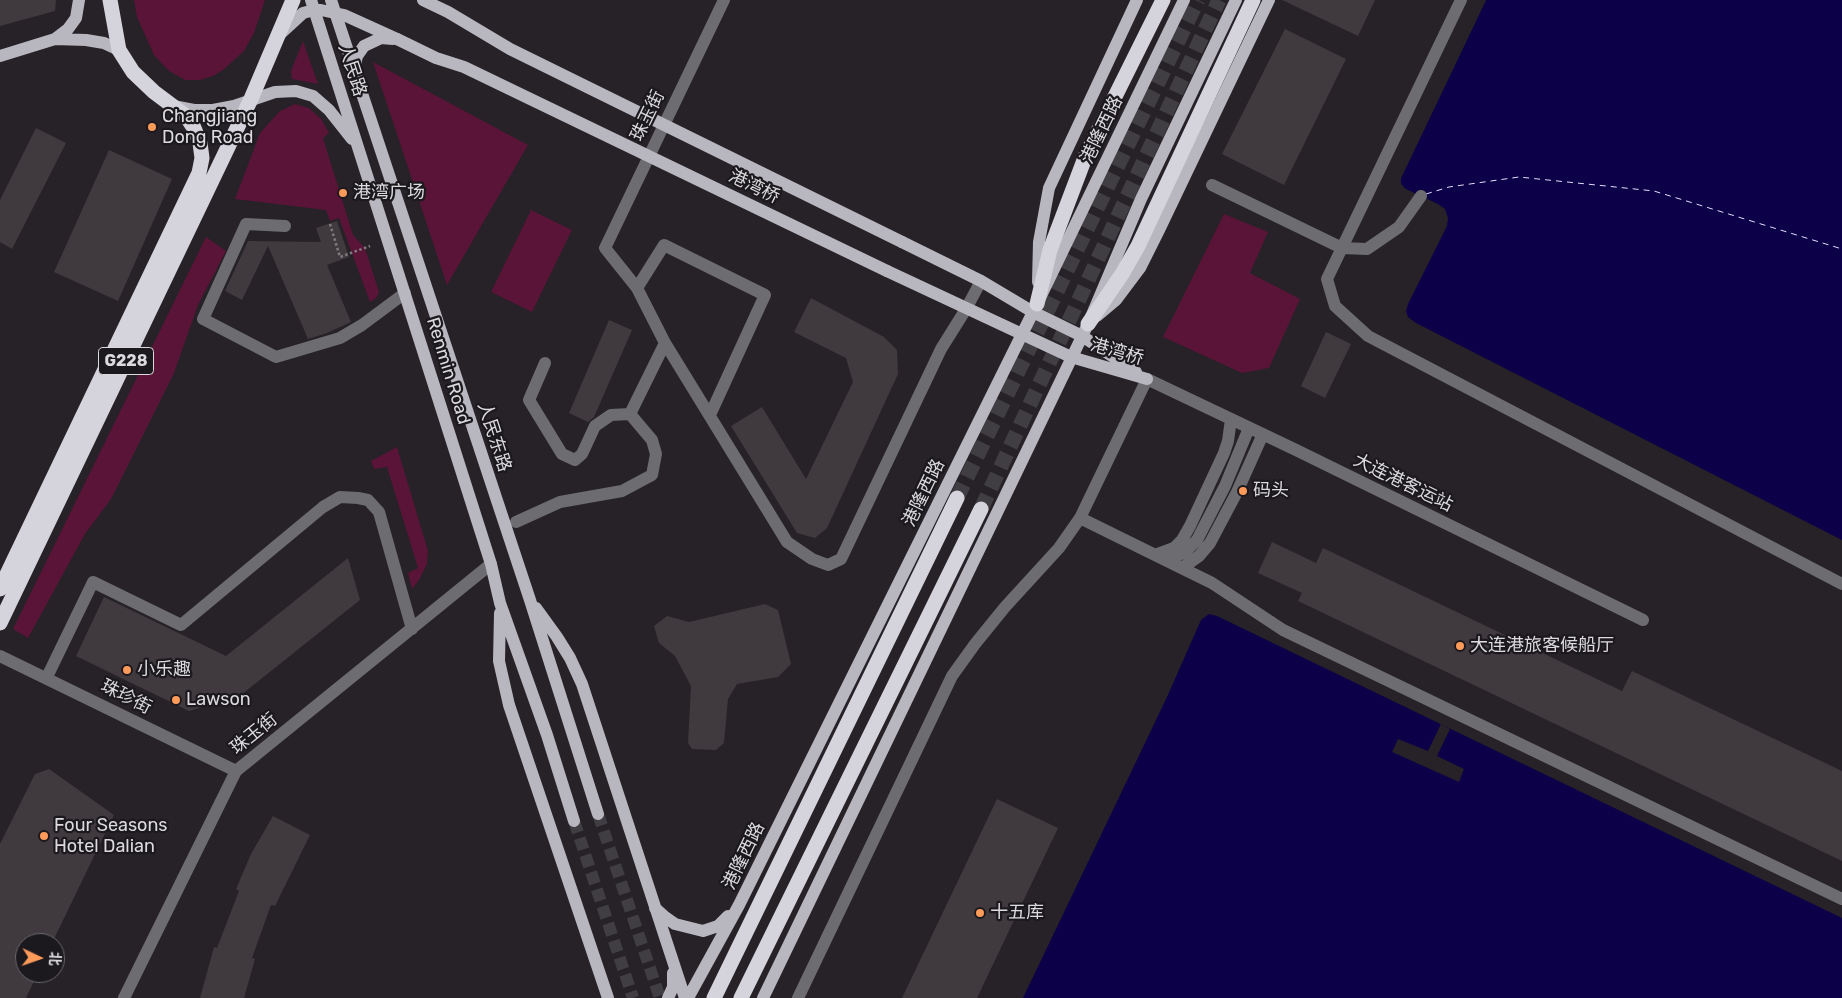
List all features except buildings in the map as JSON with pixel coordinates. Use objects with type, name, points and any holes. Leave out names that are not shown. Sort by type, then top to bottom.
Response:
[{"type":"highway","name":"G228","points":[[0,589],[199,173],[202,158],[200,142],[186,116],[154,92],[133,72],[120,50],[110,0]]},
{"type":"highway","name":"G228","points":[[0,623],[251,99],[293,0]]},
{"type":"highway","points":[[1035,308],[1050,250],[1086,155],[1163,0]]},
{"type":"highway","points":[[1085,330],[1138,246],[1253,0]]},
{"type":"highway","points":[[714,998],[957,498]]},
{"type":"highway","points":[[741,998],[981,509]]},
{"type":"main road","points":[[55,39],[68,29],[76,18],[79,0]]},
{"type":"main road","name":"人民路","points":[[331,0],[354,72]]},
{"type":"main road","name":"港湾桥","points":[[423,0],[448,12],[510,49],[1035,308],[1085,330],[1147,379]]},
{"type":"main road","points":[[1035,308],[1039,242],[1049,188],[1137,0]]},
{"type":"main road","name":"港隆西路","points":[[686,998],[739,905],[1023,333],[1184,0]]},
{"type":"main road","points":[[763,998],[1085,330],[1141,199],[1236,0]]},
{"type":"main road","points":[[1085,330],[1116,300],[1140,268],[1269,0]]},
{"type":"main road","points":[[278,36],[313,5]]},
{"type":"main road","name":"人民路","points":[[313,5],[359,150]]},
{"type":"main road","name":"港湾桥","points":[[313,5],[344,15],[436,58],[464,67],[966,309],[1023,333],[1071,357],[1147,379]]},
{"type":"main road","points":[[354,72],[357,56],[364,46],[381,38],[397,39]]},
{"type":"main road","points":[[0,56],[55,39],[86,40],[104,43],[120,50]]},
{"type":"main road","name":"人民东路","points":[[354,72],[530,600],[598,814]]},
{"type":"main road","points":[[173,106],[194,110],[213,110],[234,106],[275,92],[296,91],[313,96],[329,110],[359,150]]},
{"type":"main road","name":"Renmin Road","points":[[359,150],[491,564],[500,603]]},
{"type":"main road","points":[[530,600],[558,637],[582,684],[686,998]]},
{"type":"main road","points":[[500,603],[547,735],[574,821]]},
{"type":"main road","points":[[500,603],[499,661],[509,704],[608,998]]},
{"type":"main road","points":[[654,906],[665,918],[676,924],[703,931],[718,926],[739,905]]},
{"type":"main road","points":[[668,998],[673,986],[673,963]]},
{"type":"main road","points":[[599,974],[615,998]]},
{"type":"street","name":"珠玉街","points":[[637,288],[605,248],[724,0]]},
{"type":"street","points":[[1461,0],[1327,279],[1335,306],[1368,336],[1842,584]]},
{"type":"street","points":[[1212,185],[1342,248],[1367,250],[1399,227],[1421,196]]},
{"type":"street","points":[[285,226],[246,224],[203,319],[276,357],[340,338],[362,325],[405,293]]},
{"type":"street","points":[[710,415],[765,295],[664,246],[637,288],[665,343],[787,542],[812,559],[828,564],[841,559],[941,349],[981,281]]},
{"type":"street","points":[[630,414],[665,343]]},
{"type":"street","points":[[545,363],[529,400],[562,454],[575,460],[582,454],[596,426],[611,415],[630,414]]},
{"type":"street","points":[[798,998],[952,676],[975,644],[1059,548],[1080,518],[1147,379]]},
{"type":"street","name":"大连港客运站","points":[[1147,379],[1643,620]]},
{"type":"street","points":[[516,522],[560,502],[622,491],[652,475],[656,454],[652,440],[630,414]]},
{"type":"street","points":[[1155,555],[1174,548],[1182,540],[1190,526],[1224,453],[1228,441],[1230,419]]},
{"type":"street","points":[[1168,561],[1186,551],[1196,540],[1225,486],[1249,428]]},
{"type":"street","points":[[1182,568],[1199,556],[1210,543],[1237,492],[1263,434]]},
{"type":"street","points":[[46,677],[93,582],[181,625],[323,507],[340,498],[368,500],[379,512],[412,629]]},
{"type":"street","points":[[1080,518],[1212,582],[1283,630],[1842,899]]},
{"type":"street","name":"珠玉街","points":[[124,998],[236,771],[491,564]]},
{"type":"street","name":"珠珍街","points":[[0,656],[236,771]]},
{"type":"path","points":[[330,224],[340,257],[370,246]]},
{"type":"shaded area","points":[[134,0],[265,0],[254,33],[244,51],[223,70],[213,76],[200,80],[185,80],[169,71],[154,55],[137,17]]},
{"type":"shaded area","points":[[1486,0],[1842,0],[1842,540],[1416,323],[1408,317],[1406,311],[1408,304],[1447,226],[1448,218],[1445,209],[1438,204],[1406,189],[1401,184],[1401,178]]},
{"type":"shaded area","points":[[303,41],[318,84],[292,79],[291,71]]},
{"type":"shaded area","points":[[373,62],[528,145],[447,285]]},
{"type":"shaded area","points":[[295,104],[309,108],[321,119],[329,133],[323,138],[353,235],[365,248],[379,292],[376,298],[370,302],[339,218],[330,221],[326,210],[235,199],[260,133],[280,111]]},
{"type":"shaded area","points":[[531,210],[572,230],[532,312],[491,292]]},
{"type":"shaded area","points":[[1224,214],[1268,232],[1250,273],[1300,299],[1269,368],[1242,373],[1163,337]]},
{"type":"shaded area","points":[[206,237],[226,251],[198,305],[174,373],[111,499],[85,534],[28,638],[13,629]]},
{"type":"shaded area","points":[[397,447],[428,551],[427,564],[412,589],[408,573],[418,568],[387,467],[374,469],[371,461]]},
{"type":"shaded area","points":[[1209,614],[1217,616],[1842,918],[1842,998],[1023,998],[1167,697],[1201,620]]},
{"type":"pier","points":[[1483,0],[1486,0],[1401,178],[1398,177]]},
{"type":"pier","points":[[1441,724],[1450,729],[1437,756],[1464,769],[1459,782],[1392,752],[1398,739],[1428,751]]},
{"type":"ferry route","points":[[1426,194],[1449,187],[1519,177],[1654,191],[1842,249]]},
{"type":"tunnel","points":[[957,498],[1198,0]]},
{"type":"tunnel","points":[[981,509],[1219,0]]},
{"type":"tunnel","points":[[598,814],[660,998]]},
{"type":"tunnel","points":[[574,821],[633,998]]},
{"type":"place","name":"Changjiang Dong Road","points":[[152,127]]},
{"type":"place","name":"港湾广场","points":[[343,193]]},
{"type":"place","name":"码头","points":[[1243,491]]},
{"type":"place","name":"大连港旅客候船厅","points":[[1460,646]]},
{"type":"place","name":"小乐趣","points":[[127,670]]},
{"type":"place","name":"Lawson","points":[[176,700]]},
{"type":"place","name":"Four Seasons Hotel Dalian","points":[[44,836]]},
{"type":"place","name":"十五库","points":[[980,913]]}]
